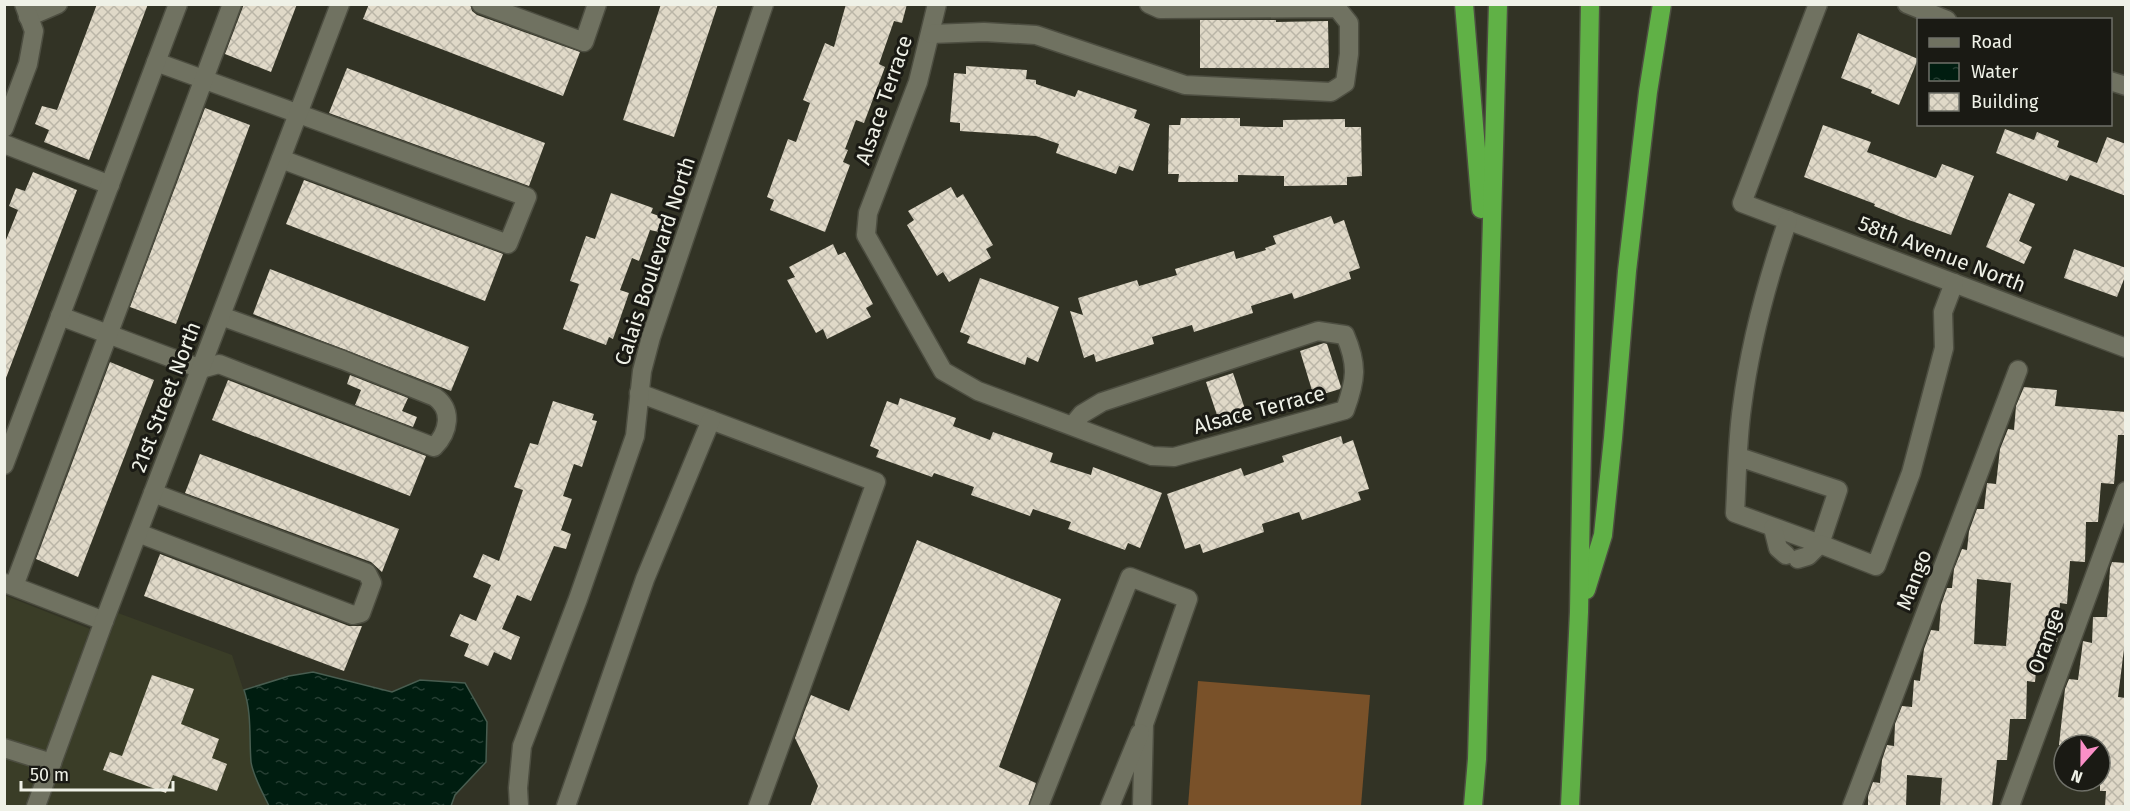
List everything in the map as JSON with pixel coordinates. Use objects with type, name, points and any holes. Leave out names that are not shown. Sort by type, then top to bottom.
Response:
[{"type":"highway","points":[[1464,4],[1478,151],[1488,318]]},
{"type":"highway","points":[[1473,807],[1477,747],[1498,4]]},
{"type":"highway","points":[[1570,807],[1579,612],[1590,4]]},
{"type":"highway","points":[[1579,612],[1603,535],[1627,271],[1648,92],[1662,4]]},
{"type":"street","points":[[4,128],[28,64],[34,32],[26,11],[58,4]]},
{"type":"street","points":[[4,465],[178,4]]},
{"type":"street","points":[[104,621],[9,584],[108,334],[232,4]]},
{"type":"street","name":"21st Street North","points":[[36,807],[104,621],[340,4]]},
{"type":"street","points":[[481,4],[584,42],[597,4]]},
{"type":"street","name":"Calais Boulevard North","points":[[519,807],[518,788],[522,746],[578,599],[635,436],[642,371],[651,337],[764,4]]},
{"type":"street","name":"Alsace Terrace","points":[[937,4],[918,82],[868,213],[866,235],[943,371],[978,391],[1152,456],[1173,457],[1345,410],[1354,385],[1353,353],[1344,335],[1318,331],[1102,402],[1082,414],[1072,426]]},
{"type":"street","points":[[930,34],[984,32],[1036,35],[1185,85],[1331,92],[1345,83],[1349,54],[1349,23],[1337,8],[1160,9],[1149,4]]},
{"type":"street","name":"58th Avenue North","points":[[1818,4],[1742,203],[2126,348]]},
{"type":"street","points":[[1907,4],[1942,18]]},
{"type":"street","points":[[156,62],[526,197],[508,244],[281,159]]},
{"type":"street","points":[[4,144],[110,185]]},
{"type":"street","points":[[1788,220],[1768,277],[1755,329],[1742,409],[1736,513],[1876,566],[1911,473],[1944,348],[1943,312],[1954,283]]},
{"type":"street","points":[[60,316],[201,369],[219,364],[434,447],[444,432],[447,410],[443,403],[435,397],[343,360],[221,316]]},
{"type":"street","name":"Mango","points":[[1852,807],[2018,370]]},
{"type":"street","points":[[639,393],[876,482],[759,807]]},
{"type":"street","points":[[566,807],[645,579],[711,420]]},
{"type":"street","points":[[1738,457],[1838,490],[1820,544],[1808,556],[1792,557],[1778,548],[1773,528]]},
{"type":"street","name":"Orange","points":[[2010,807],[2126,491]]},
{"type":"street","points":[[138,533],[352,615],[361,613],[372,583],[367,573],[153,493]]},
{"type":"street","points":[[1039,807],[1130,577],[1188,598],[1144,724],[1110,807]]},
{"type":"street","points":[[1142,807],[1144,724]]},
{"type":"street","points":[[4,748],[52,763]]},
{"type":"shaded area","points":[[4,595],[90,629],[25,806],[5,806]]},
{"type":"shaded area","points":[[118,613],[232,655],[247,701],[252,764],[269,806],[47,806]]},
{"type":"shaded area","points":[[1198,681],[1370,695],[1361,806],[1188,806]]},
{"type":"water","points":[[313,672],[392,692],[420,680],[465,683],[487,722],[486,762],[455,795],[451,806],[269,806],[252,767],[249,717],[244,690],[289,676]]},
{"type":"building","points":[[97,4],[148,4],[89,160],[44,142],[49,130],[35,124],[42,106],[57,110]]},
{"type":"building","points":[[244,4],[297,4],[271,72],[225,54]]},
{"type":"building","points":[[369,4],[470,4],[472,11],[477,15],[580,52],[563,96],[363,19]]},
{"type":"building","points":[[661,4],[718,4],[674,137],[623,120]]},
{"type":"building","points":[[846,4],[907,4],[902,23],[894,21],[879,64],[885,67],[864,123],[856,120],[845,149],[848,150],[843,162],[850,165],[825,232],[770,210],[774,200],[767,197],[788,139],[796,142],[810,103],[803,100],[825,43],[834,47]]},
{"type":"building","points":[[1200,20],[1328,21],[1329,68],[1200,68]]},
{"type":"building","points":[[1858,33],[1917,59],[1899,105],[1871,93],[1872,90],[1841,78]]},
{"type":"building","points":[[966,66],[1027,70],[1026,79],[1036,80],[1036,84],[1075,97],[1078,90],[1137,110],[1134,118],[1150,124],[1133,171],[1119,166],[1116,174],[1056,153],[1059,144],[1036,136],[960,131],[960,123],[950,122],[954,73],[966,74]]},
{"type":"building","points":[[347,68],[545,143],[529,186],[329,113]]},
{"type":"building","points":[[205,108],[250,125],[176,324],[130,307]]},
{"type":"building","points":[[1181,118],[1240,118],[1240,126],[1266,127],[1283,127],[1283,120],[1345,119],[1345,127],[1361,127],[1362,176],[1347,177],[1347,185],[1284,186],[1284,176],[1238,175],[1238,182],[1178,182],[1179,174],[1168,174],[1169,125],[1180,125]]},
{"type":"building","points":[[1823,125],[1871,142],[1867,152],[1936,178],[1942,164],[1974,176],[1951,235],[1804,177]]},
{"type":"building","points":[[2005,129],[2034,140],[2037,132],[2059,141],[2057,147],[2097,163],[2107,137],[2126,144],[2126,196],[2070,175],[2067,181],[1996,153]]},
{"type":"building","points":[[33,172],[77,190],[6,378],[4,245],[18,210],[9,206],[16,188],[25,191]]},
{"type":"building","points":[[304,180],[503,254],[485,301],[286,224]]},
{"type":"building","points":[[951,187],[957,198],[963,194],[993,245],[986,249],[991,258],[949,282],[943,272],[937,276],[907,225],[914,220],[908,211]]},
{"type":"building","points":[[611,193],[653,208],[651,213],[664,218],[659,232],[650,230],[639,261],[632,258],[620,290],[629,293],[613,339],[609,337],[606,345],[563,329],[579,284],[570,281],[586,236],[595,239]]},
{"type":"building","points":[[2009,193],[2035,204],[2019,241],[2032,247],[2024,264],[1986,247]]},
{"type":"building","points":[[1331,216],[1334,224],[1344,220],[1360,268],[1349,272],[1351,279],[1294,299],[1292,293],[1251,306],[1253,313],[1194,332],[1192,325],[1152,337],[1154,344],[1096,362],[1094,354],[1084,358],[1070,311],[1083,315],[1078,298],[1137,280],[1139,286],[1177,275],[1175,269],[1234,251],[1236,259],[1266,250],[1265,248],[1276,244],[1273,236]]},
{"type":"building","points":[[833,244],[838,255],[845,252],[873,304],[866,308],[871,317],[827,339],[823,329],[816,333],[787,280],[795,277],[789,267]]},
{"type":"building","points":[[2074,249],[2126,268],[2117,297],[2064,278]]},
{"type":"building","points":[[270,269],[469,347],[451,391],[253,314]]},
{"type":"building","points":[[980,278],[1059,307],[1038,362],[1027,357],[1025,365],[967,343],[970,336],[960,332]]},
{"type":"building","points":[[1327,344],[1341,387],[1314,397],[1300,351]]},
{"type":"building","points":[[110,362],[154,380],[78,577],[36,559]]},
{"type":"building","points":[[1233,373],[1248,418],[1221,427],[1206,382]]},
{"type":"building","points":[[350,375],[408,398],[402,411],[417,417],[413,427],[355,405],[361,390],[347,384]]},
{"type":"building","points":[[228,380],[426,456],[410,496],[212,420]]},
{"type":"building","points":[[2024,387],[2057,390],[2055,406],[2126,412],[2126,435],[2118,435],[2114,484],[2101,483],[2098,522],[2086,522],[2085,562],[2070,561],[2067,604],[2060,603],[2057,642],[2039,641],[2035,682],[2027,681],[2026,719],[2010,719],[2007,760],[1997,760],[1992,807],[1940,807],[1942,778],[1907,775],[1906,807],[1868,807],[1868,796],[1873,782],[1880,783],[1882,760],[1887,745],[1894,746],[1895,724],[1902,706],[1912,707],[1914,680],[1920,681],[1924,649],[1931,630],[1939,631],[1941,605],[1947,588],[1952,588],[1954,569],[1962,549],[1967,550],[1969,531],[1977,509],[1984,509],[1987,483],[1996,484],[2000,449],[2008,429],[2014,430],[2016,406]],"holes":[[[1977,579],[2011,583],[2006,646],[1974,644]]]},
{"type":"building","points":[[900,398],[956,418],[953,426],[990,440],[993,432],[1053,453],[1050,462],[1091,475],[1093,467],[1162,493],[1140,548],[1128,543],[1125,550],[1068,529],[1071,522],[1033,509],[1030,516],[971,495],[974,487],[934,473],[932,477],[876,457],[879,450],[870,446],[887,401],[898,405]]},
{"type":"building","points":[[553,401],[594,414],[592,420],[597,421],[582,467],[574,464],[563,496],[572,499],[561,530],[571,534],[566,549],[554,546],[531,601],[517,595],[502,629],[520,637],[511,660],[494,652],[488,666],[464,656],[469,644],[450,636],[460,614],[476,621],[491,585],[473,577],[483,554],[499,561],[523,490],[514,487],[530,443],[538,445]]},
{"type":"building","points":[[1341,436],[1343,444],[1353,440],[1369,489],[1358,492],[1361,500],[1302,520],[1299,512],[1262,524],[1264,532],[1203,553],[1200,544],[1185,549],[1167,494],[1241,468],[1244,476],[1284,462],[1282,456]]},
{"type":"building","points":[[200,454],[399,529],[382,572],[371,562],[185,493]]},
{"type":"building","points":[[917,540],[1061,599],[999,767],[1036,783],[1028,807],[810,807],[818,786],[795,738],[811,695],[849,711]]},
{"type":"building","points":[[160,554],[349,626],[362,626],[344,671],[144,596]]},
{"type":"building","points":[[2112,562],[2126,563],[2126,633],[2118,697],[2126,698],[2126,807],[2105,807],[2106,793],[2112,793],[2112,733],[2060,733],[2065,689],[2069,679],[2078,680],[2083,641],[2092,643],[2093,617],[2107,617]]},
{"type":"building","points":[[152,675],[194,689],[181,724],[219,739],[212,758],[227,764],[217,791],[173,775],[166,793],[103,770],[110,752],[122,756]]}]
